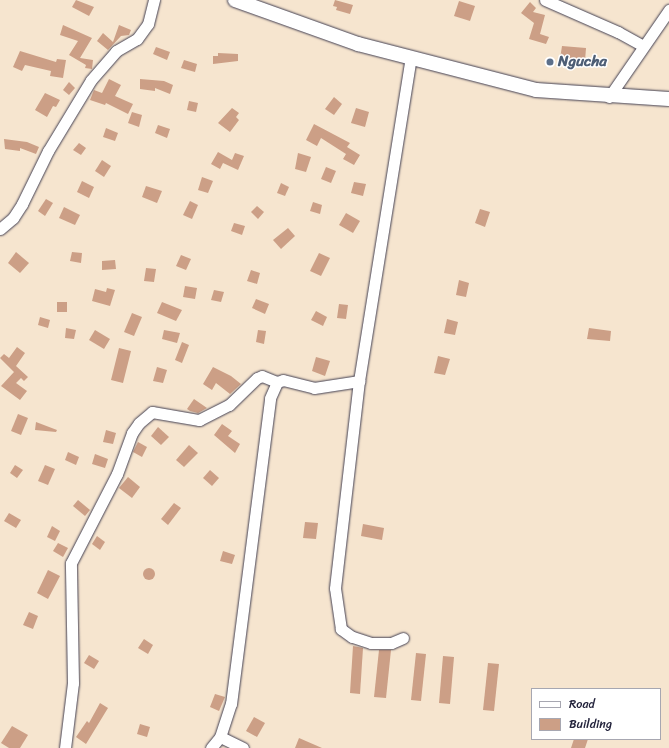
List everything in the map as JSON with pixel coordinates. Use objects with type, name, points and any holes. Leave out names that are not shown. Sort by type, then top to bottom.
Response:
[{"type":"main road","points":[[235,0],[358,44],[536,90],[610,97],[669,100]]},
{"type":"street","points":[[0,230],[13,218],[22,204],[48,151],[91,80],[116,51],[137,39],[148,24],[154,0]]},
{"type":"street","points":[[549,1],[618,32],[643,46]]},
{"type":"street","points":[[610,97],[643,46],[669,10]]},
{"type":"street","points":[[403,638],[391,643],[371,643],[352,637],[340,629],[336,613],[335,588],[359,381],[411,58]]},
{"type":"street","points":[[65,748],[73,683],[71,563],[117,474],[132,433],[142,419],[152,412],[199,420],[229,405],[257,378],[262,376],[277,382],[283,380],[314,388],[359,381]]},
{"type":"street","points":[[211,748],[220,737],[231,704],[267,409],[277,382]]},
{"type":"street","points":[[220,737],[242,748]]},
{"type":"building","points":[[76,0],[94,7],[89,16],[72,7]]},
{"type":"building","points":[[335,0],[353,5],[350,14],[336,10],[337,7],[333,6]]},
{"type":"building","points":[[459,1],[475,6],[470,21],[454,16]]},
{"type":"building","points":[[530,2],[536,8],[533,12],[545,15],[540,34],[549,37],[546,44],[529,39],[534,23],[521,13]]},
{"type":"building","points":[[63,25],[92,38],[80,58],[93,60],[92,69],[85,68],[86,65],[69,55],[78,41],[60,35]]},
{"type":"building","points":[[119,25],[131,30],[129,35],[121,36],[108,50],[97,41],[103,33],[113,42]]},
{"type":"building","points":[[562,46],[586,48],[585,61],[560,59]]},
{"type":"building","points":[[156,47],[170,52],[167,60],[153,54]]},
{"type":"building","points":[[20,51],[56,62],[57,59],[66,60],[63,78],[50,76],[51,71],[25,65],[22,71],[13,67]]},
{"type":"building","points":[[218,53],[238,54],[238,61],[213,64],[213,56],[218,56]]},
{"type":"building","points":[[184,60],[197,64],[195,72],[181,68]]},
{"type":"building","points":[[109,79],[121,85],[115,96],[133,104],[128,114],[106,103],[105,105],[90,100],[94,90],[102,93]]},
{"type":"building","points":[[140,79],[164,81],[173,85],[170,94],[155,88],[155,91],[140,89]]},
{"type":"building","points":[[69,82],[75,88],[69,95],[63,90]]},
{"type":"building","points":[[45,93],[60,100],[56,107],[53,106],[47,117],[35,110]]},
{"type":"building","points":[[334,97],[342,104],[334,115],[325,109]]},
{"type":"building","points":[[189,101],[198,103],[196,112],[187,110]]},
{"type":"building","points":[[232,108],[239,113],[236,117],[239,120],[230,132],[218,123]]},
{"type":"building","points":[[356,108],[369,112],[365,127],[351,123]]},
{"type":"building","points":[[132,112],[142,115],[139,127],[128,123]]},
{"type":"building","points":[[314,124],[350,143],[347,147],[360,155],[354,165],[343,159],[346,154],[321,138],[317,146],[306,140]]},
{"type":"building","points":[[158,125],[170,129],[167,138],[155,133]]},
{"type":"building","points":[[106,128],[118,133],[115,141],[103,137]]},
{"type":"building","points":[[4,139],[27,142],[39,147],[36,154],[20,148],[20,151],[5,149]]},
{"type":"building","points":[[79,143],[86,148],[81,155],[73,150]]},
{"type":"building","points":[[218,152],[232,160],[235,153],[244,156],[238,170],[223,163],[220,169],[211,164]]},
{"type":"building","points":[[298,153],[311,157],[306,172],[295,169]]},
{"type":"building","points":[[102,160],[111,166],[104,177],[95,171]]},
{"type":"building","points":[[326,167],[336,171],[331,183],[321,179]]},
{"type":"building","points":[[202,177],[213,181],[208,193],[198,190]]},
{"type":"building","points":[[82,181],[94,187],[89,198],[77,192]]},
{"type":"building","points":[[354,182],[366,184],[363,196],[351,193]]},
{"type":"building","points":[[281,183],[289,187],[285,196],[277,193]]},
{"type":"building","points":[[146,186],[162,191],[157,203],[142,197]]},
{"type":"building","points":[[46,199],[53,203],[45,216],[38,211]]},
{"type":"building","points":[[190,201],[198,205],[192,219],[183,215]]},
{"type":"building","points":[[313,202],[322,205],[320,214],[310,211]]},
{"type":"building","points":[[257,206],[264,212],[258,219],[251,212]]},
{"type":"building","points":[[64,207],[80,215],[75,225],[59,218]]},
{"type":"building","points":[[480,209],[490,212],[485,227],[475,223]]},
{"type":"building","points":[[346,213],[360,221],[353,233],[339,225]]},
{"type":"building","points":[[234,223],[245,226],[242,235],[231,231]]},
{"type":"building","points":[[288,228],[295,236],[281,249],[273,240]]},
{"type":"building","points":[[16,252],[29,263],[20,273],[8,263]]},
{"type":"building","points":[[72,252],[82,253],[81,263],[70,261]]},
{"type":"building","points":[[319,253],[330,258],[321,276],[310,271]]},
{"type":"building","points":[[181,255],[191,259],[186,270],[176,266]]},
{"type":"building","points":[[115,260],[116,269],[102,270],[102,261]]},
{"type":"building","points":[[146,268],[156,269],[154,282],[144,281]]},
{"type":"building","points":[[251,270],[260,273],[257,284],[247,281]]},
{"type":"building","points":[[459,280],[469,283],[466,297],[456,295]]},
{"type":"building","points":[[185,286],[197,288],[195,299],[183,297]]},
{"type":"building","points":[[107,288],[115,290],[110,306],[92,301],[95,289],[106,292]]},
{"type":"building","points":[[214,290],[224,292],[221,302],[211,300]]},
{"type":"building","points":[[256,299],[269,304],[265,314],[252,308]]},
{"type":"building","points":[[57,302],[67,302],[67,312],[57,312]]},
{"type":"building","points":[[162,302],[182,310],[176,321],[157,313]]},
{"type":"building","points":[[339,304],[348,305],[346,319],[337,318]]},
{"type":"building","points":[[316,311],[327,317],[323,326],[311,320]]},
{"type":"building","points":[[132,313],[142,317],[134,336],[124,332]]},
{"type":"building","points":[[40,317],[50,320],[48,328],[38,325]]},
{"type":"building","points":[[447,319],[458,322],[455,335],[444,333]]},
{"type":"building","points":[[66,328],[76,330],[74,339],[65,338]]},
{"type":"building","points":[[589,328],[611,331],[610,341],[587,339]]},
{"type":"building","points":[[95,330],[110,339],[104,349],[89,340]]},
{"type":"building","points":[[164,330],[180,333],[177,343],[162,339]]},
{"type":"building","points":[[258,330],[266,331],[264,344],[256,342]]},
{"type":"building","points":[[182,342],[189,345],[182,363],[175,360]]},
{"type":"building","points":[[17,347],[25,353],[16,366],[28,377],[24,381],[21,378],[16,383],[27,391],[20,400],[1,386],[14,372],[0,358],[4,354],[9,358]]},
{"type":"building","points":[[119,348],[131,351],[123,383],[111,380]]},
{"type":"building","points":[[438,356],[450,359],[445,375],[434,373]]},
{"type":"building","points":[[316,357],[330,361],[325,376],[312,371]]},
{"type":"building","points":[[157,367],[167,370],[163,383],[153,381]]},
{"type":"building","points":[[213,367],[231,376],[241,384],[230,394],[216,383],[212,390],[203,384]]},
{"type":"building","points":[[194,399],[207,408],[198,413],[187,409]]},
{"type":"building","points":[[18,414],[28,418],[21,435],[11,431]]},
{"type":"building","points":[[36,422],[57,430],[56,432],[35,430]]},
{"type":"building","points":[[222,424],[232,431],[228,436],[240,444],[235,453],[214,435]]},
{"type":"building","points":[[158,427],[169,437],[161,445],[151,436]]},
{"type":"building","points":[[106,430],[116,433],[113,444],[103,442]]},
{"type":"building","points":[[138,442],[147,447],[142,457],[133,452]]},
{"type":"building","points":[[189,445],[198,453],[184,467],[176,460]]},
{"type":"building","points":[[68,452],[79,457],[76,465],[65,460]]},
{"type":"building","points":[[95,454],[108,459],[105,468],[92,464]]},
{"type":"building","points":[[15,465],[23,470],[17,478],[10,473]]},
{"type":"building","points":[[45,465],[55,469],[48,485],[38,481]]},
{"type":"building","points":[[210,470],[219,478],[212,486],[203,478]]},
{"type":"building","points":[[128,477],[140,487],[132,498],[119,488]]},
{"type":"building","points":[[78,500],[90,510],[85,516],[73,506]]},
{"type":"building","points":[[174,503],[181,508],[168,525],[161,519]]},
{"type":"building","points":[[9,513],[21,520],[16,528],[4,521]]},
{"type":"building","points":[[305,522],[318,523],[316,539],[303,538]]},
{"type":"building","points":[[363,524],[384,528],[382,540],[361,536]]},
{"type":"building","points":[[52,526],[60,531],[55,541],[47,537]]},
{"type":"building","points":[[97,536],[105,542],[100,550],[92,544]]},
{"type":"building","points":[[58,543],[68,548],[63,557],[53,551]]},
{"type":"building","points":[[223,551],[235,555],[232,564],[220,561]]},
{"type":"building","points":[[149,568],[153,570],[155,574],[153,578],[149,580],[145,578],[143,574],[145,570]]},
{"type":"building","points":[[48,570],[60,576],[48,599],[37,593]]},
{"type":"building","points":[[29,612],[38,616],[33,629],[23,625]]},
{"type":"building","points":[[144,639],[153,645],[148,654],[138,648]]},
{"type":"building","points":[[353,646],[363,648],[360,694],[350,693]]},
{"type":"building","points":[[379,650],[391,650],[386,698],[374,697]]},
{"type":"building","points":[[416,653],[426,654],[421,701],[411,700]]},
{"type":"building","points":[[89,655],[99,661],[94,669],[84,663]]},
{"type":"building","points":[[443,656],[454,657],[450,704],[439,703]]},
{"type":"building","points":[[488,663],[499,664],[494,711],[483,710]]},
{"type":"building","points":[[215,694],[225,697],[219,711],[210,707]]},
{"type":"building","points":[[100,703],[108,708],[86,744],[76,737],[87,721],[89,723]]},
{"type":"building","points":[[254,717],[265,723],[257,737],[246,731]]},
{"type":"building","points":[[140,724],[150,727],[147,737],[137,734]]},
{"type":"building","points":[[12,726],[28,735],[20,748],[9,748],[1,743]]},
{"type":"building","points":[[299,738],[322,748],[295,748]]},
{"type":"building","points":[[574,740],[588,740],[585,748],[571,748]]},
{"type":"place","name":"Ngucha","points":[[550,62]]}]
